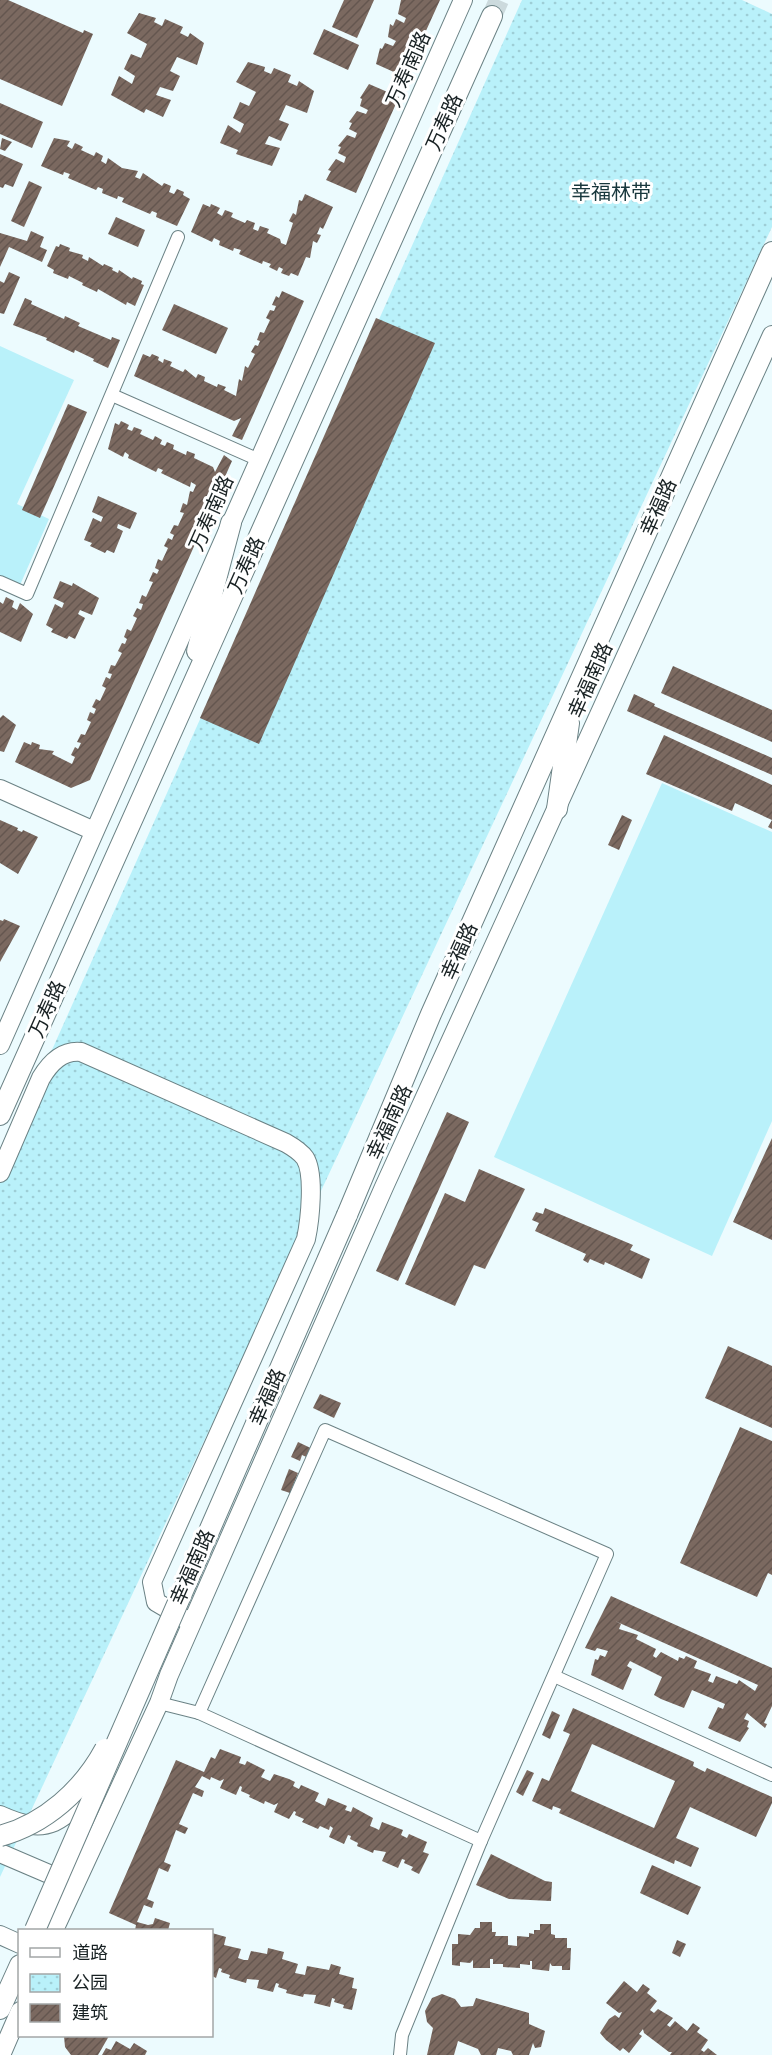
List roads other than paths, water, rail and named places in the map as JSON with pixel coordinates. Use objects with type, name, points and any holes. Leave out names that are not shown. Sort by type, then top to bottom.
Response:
[{"type":"main road","name":"万寿南路","points":[[0,1045],[463,0]]},
{"type":"main road","name":"万寿路","points":[[0,1115],[492,16]]},
{"type":"main road","name":"幸福路","points":[[155,1653],[347,1215],[431,1014],[772,252]]},
{"type":"main road","name":"幸福南路","points":[[54,1929],[159,1703],[192,1622],[384,1187],[772,335]]},
{"type":"main road","points":[[182,706],[231,523]]},
{"type":"main road","points":[[557,809],[573,698]]},
{"type":"main road","points":[[0,789],[94,831]]},
{"type":"main road","points":[[0,1173],[41,1078],[50,1064],[71,1051],[81,1052],[286,1143],[305,1158],[310,1169],[310,1222],[306,1239],[152,1582],[156,1602],[192,1622]]},
{"type":"main road","points":[[0,1836],[34,1825],[54,1810],[78,1786],[100,1757],[155,1653]]},
{"type":"main road","points":[[35,1929],[155,1653]]},
{"type":"main road","points":[[0,1815],[20,1824],[47,1827],[71,1812],[99,1777],[138,1748]]},
{"type":"main road","points":[[0,1852],[74,1885]]},
{"type":"main road","points":[[0,1935],[18,1943]]},
{"type":"main road","points":[[0,2009],[18,1969]]},
{"type":"main road","points":[[1,2055],[18,2016]]},
{"type":"street","points":[[0,582],[27,594],[178,237]]},
{"type":"street","points":[[112,395],[259,460]]},
{"type":"street","points":[[199,1713],[325,1430],[607,1554],[481,1841],[402,2035],[400,2055]]},
{"type":"street","points":[[554,1676],[772,1775]]},
{"type":"street","points":[[159,1703],[199,1713],[481,1841]]},
{"type":"tunnel","points":[[492,16],[499,0]]},
{"type":"park label","name":"幸福林带","points":[[611,192]]}]
